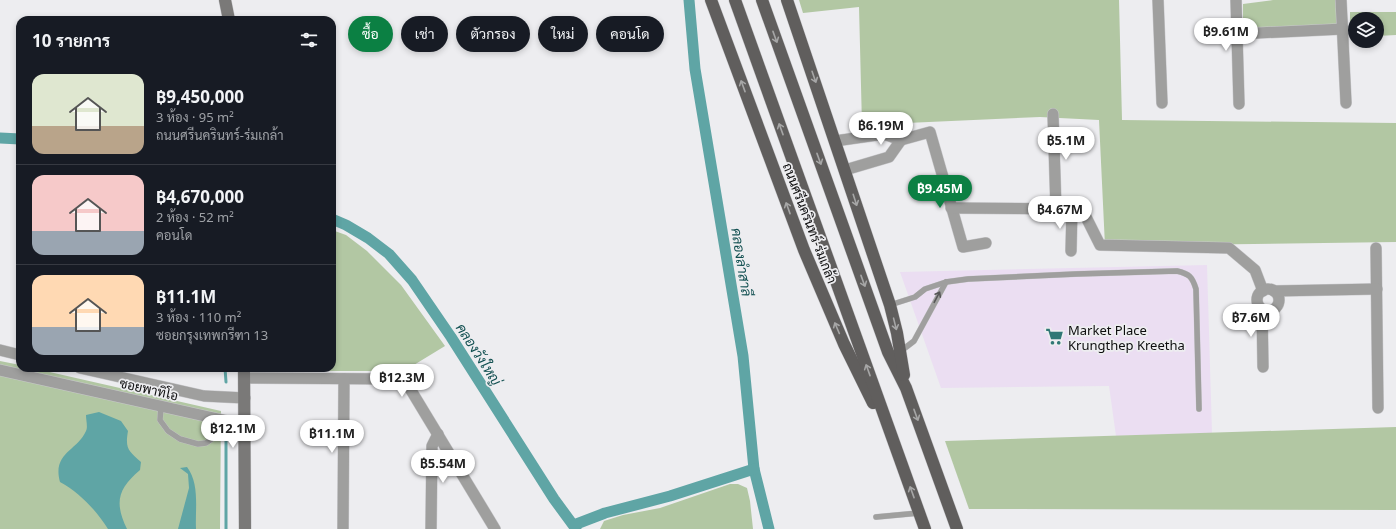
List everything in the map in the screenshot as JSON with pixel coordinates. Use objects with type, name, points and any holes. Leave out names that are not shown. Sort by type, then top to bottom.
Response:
[{"type":"main road","points":[[225,0],[229,16]]},
{"type":"main road","name":"ถนนศรีนครินทร์-ร่มเกล้า","points":[[711,0],[804,250],[844,344],[897,451]]},
{"type":"main road","name":"ถนนศรีนครินทร์-ร่มเกล้า","points":[[735,0],[926,529]]},
{"type":"main road","points":[[762,0],[888,352],[906,388],[957,529]]},
{"type":"main road","points":[[787,0],[890,305],[897,333],[906,388]]},
{"type":"main road","points":[[244,373],[245,529]]},
{"type":"street","points":[[1158,0],[1162,103]]},
{"type":"street","points":[[1236,0],[1239,104]]},
{"type":"street","points":[[1341,0],[1346,103]]},
{"type":"street","points":[[1237,34],[1343,29]]},
{"type":"street","points":[[1053,114],[1056,209]]},
{"type":"street","points":[[835,141],[884,134],[901,140],[930,132],[962,247],[986,243]]},
{"type":"street","points":[[845,170],[889,158],[901,140]]},
{"type":"street","points":[[951,208],[1082,210],[1100,245],[1229,248],[1254,270],[1268,291],[1278,296],[1279,300],[1277,306],[1272,311],[1265,311],[1259,307],[1257,300],[1260,293],[1268,291],[1377,289]]},
{"type":"street","points":[[1071,251],[1072,209]]},
{"type":"street","points":[[1376,248],[1378,408]]},
{"type":"street","points":[[1262,309],[1263,367]]},
{"type":"street","points":[[0,350],[16,353]]},
{"type":"street","name":"ซอยพาทิโอ","points":[[0,370],[245,425]]},
{"type":"street","points":[[99,372],[204,396],[245,398]]},
{"type":"street","points":[[244,373],[344,379],[398,379],[406,382],[495,529]]},
{"type":"street","points":[[343,529],[344,379]]},
{"type":"street","points":[[431,529],[432,446],[438,434]]},
{"type":"lane","points":[[890,305],[915,297],[925,289],[946,282],[968,279],[1176,271],[1187,274],[1193,280],[1196,289],[1198,410]]},
{"type":"lane","points":[[900,352],[914,341],[946,282]]},
{"type":"lane","points":[[161,406],[160,420],[168,431],[180,439],[198,444],[206,443],[214,438],[219,419]]},
{"type":"lane","points":[[876,517],[920,513]]},
{"type":"shaded area","points":[[1207,265],[1212,433],[1116,436],[1109,386],[941,388],[900,272]]},
{"type":"green space","points":[[799,0],[1119,0],[1122,120],[1396,123],[1396,242],[1105,246],[1099,120],[1040,117],[862,125],[859,7],[803,13]]},
{"type":"green space","points":[[1273,0],[1335,0],[1339,23],[1332,25],[1245,30],[1243,21],[1243,4]]},
{"type":"green space","points":[[1384,12],[1396,12],[1396,35],[1384,36]]},
{"type":"green space","points":[[336,231],[346,235],[367,251],[401,285],[445,346],[404,371],[336,371]]},
{"type":"green space","points":[[0,361],[16,364],[16,372],[50,372],[221,411],[220,529],[0,529]]},
{"type":"green space","points":[[1396,427],[1396,510],[969,509],[945,441]]},
{"type":"green space","points":[[730,484],[738,484],[747,488],[753,529],[600,529],[604,521],[623,515],[660,508]]},
{"type":"water","points":[[99,412],[121,421],[128,431],[128,449],[141,462],[140,470],[127,483],[120,496],[120,511],[127,529],[108,529],[87,502],[60,482],[58,472],[62,458],[82,438],[86,431],[86,415]]},
{"type":"water","points":[[187,467],[194,481],[196,497],[196,529],[178,529],[189,488],[188,474],[180,468]]},
{"type":"waterway","name":"คลองลำสาลี","points":[[689,0],[695,69],[743,356],[754,469],[769,529]]},
{"type":"waterway","name":"คลองวังใหญ่","points":[[0,138],[16,139]]},
{"type":"waterway","name":"คลองวังใหญ่","points":[[336,221],[368,238],[389,254],[412,280],[451,337],[554,499],[576,529]]},
{"type":"waterway","points":[[225,372],[226,382]]},
{"type":"waterway","points":[[226,440],[226,529]]},
{"type":"waterway","points":[[574,525],[605,513],[670,496],[754,469]]},
{"type":"place","name":"Market Place Krungthep Kreetha","points":[[1055,337]]}]
